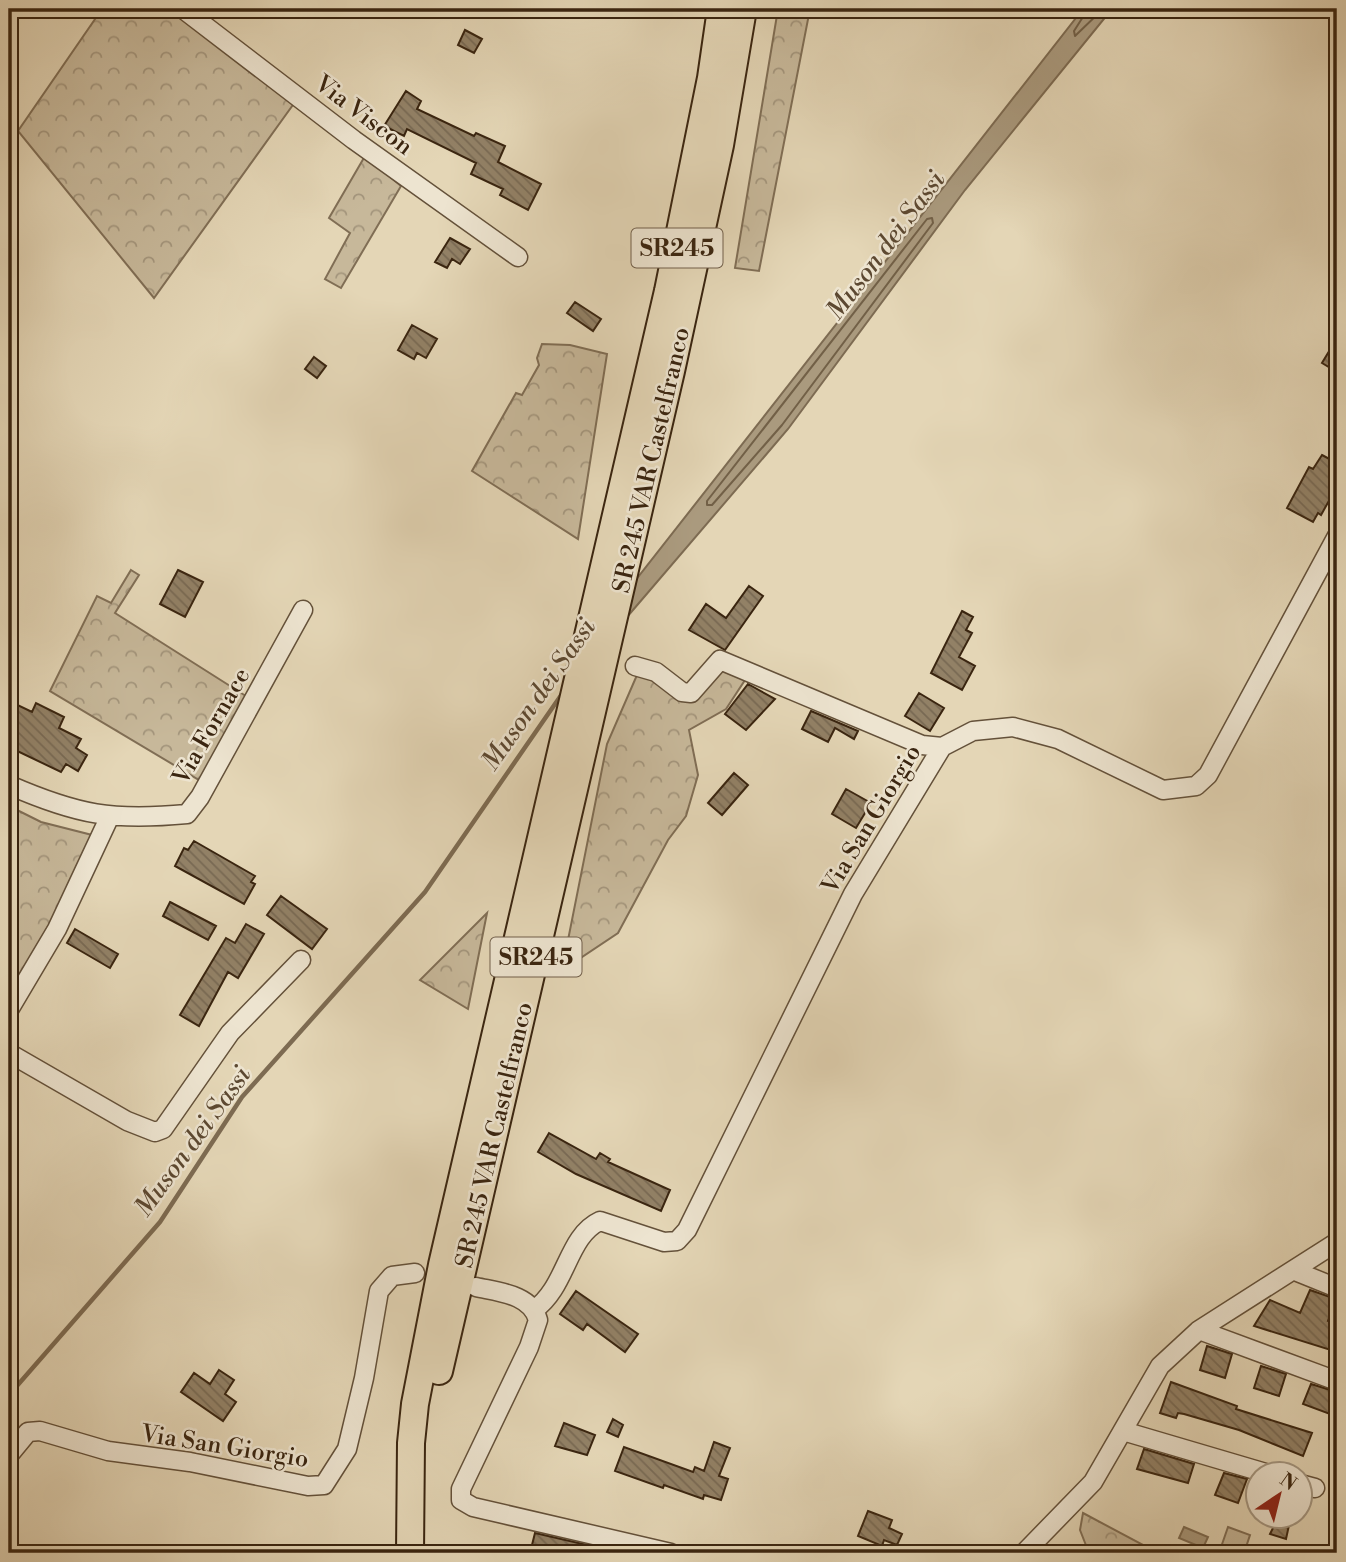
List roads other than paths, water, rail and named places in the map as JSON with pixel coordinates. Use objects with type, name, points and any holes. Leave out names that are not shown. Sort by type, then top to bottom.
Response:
[{"type":"highway","name":"SR 245 VAR Castelfranco","points":[[410,1553],[411,1443],[415,1404],[442,1265],[690,190],[721,9]]},
{"type":"highway","name":"SR 245 VAR Castelfranco","points":[[410,1524],[417,1469],[430,1408],[656,441],[720,145],[743,9]]},
{"type":"street","name":"Via Viscon","points":[[183,9],[354,139],[518,257]]},
{"type":"street","name":"Via San Giorgio","points":[[534,1310],[554,1291],[589,1226],[600,1221],[664,1242],[677,1241],[687,1230],[853,894],[942,747],[974,730],[1013,727],[1058,738],[1163,790],[1196,786],[1208,775],[1337,537]]},
{"type":"street","name":"Via Fornace","points":[[9,785],[58,807],[109,818],[187,814],[201,797],[303,610]]},
{"type":"street","points":[[635,666],[656,672],[682,692],[691,693],[720,660],[922,745],[942,747]]},
{"type":"street","points":[[9,1010],[57,929],[109,818]]},
{"type":"street","points":[[9,1052],[127,1121],[155,1132],[163,1129],[230,1033],[301,960]]},
{"type":"street","points":[[1034,1550],[1093,1482],[1160,1366],[1199,1330],[1337,1242]]},
{"type":"street","points":[[1295,1271],[1337,1289]]},
{"type":"street","name":"Via San Giorgio","points":[[9,1455],[28,1432],[40,1431],[144,1457],[190,1462],[308,1486],[324,1485],[347,1449],[365,1378],[379,1291],[392,1276],[415,1273]]},
{"type":"street","points":[[476,1287],[521,1299],[534,1310],[537,1326],[461,1489],[461,1500],[473,1507],[671,1553]]},
{"type":"street","points":[[1199,1330],[1337,1381]]},
{"type":"street","points":[[1123,1431],[1244,1467]]},
{"type":"water","points":[[1083,9],[1112,9],[965,190],[788,429],[627,617],[635,581]]},
{"type":"water","points":[[1184,1527],[1208,1537],[1203,1548],[1179,1538]]},
{"type":"waterway","name":"Muson dei Sassi","points":[[9,1395],[160,1222],[242,1097],[425,892],[564,691]]}]
